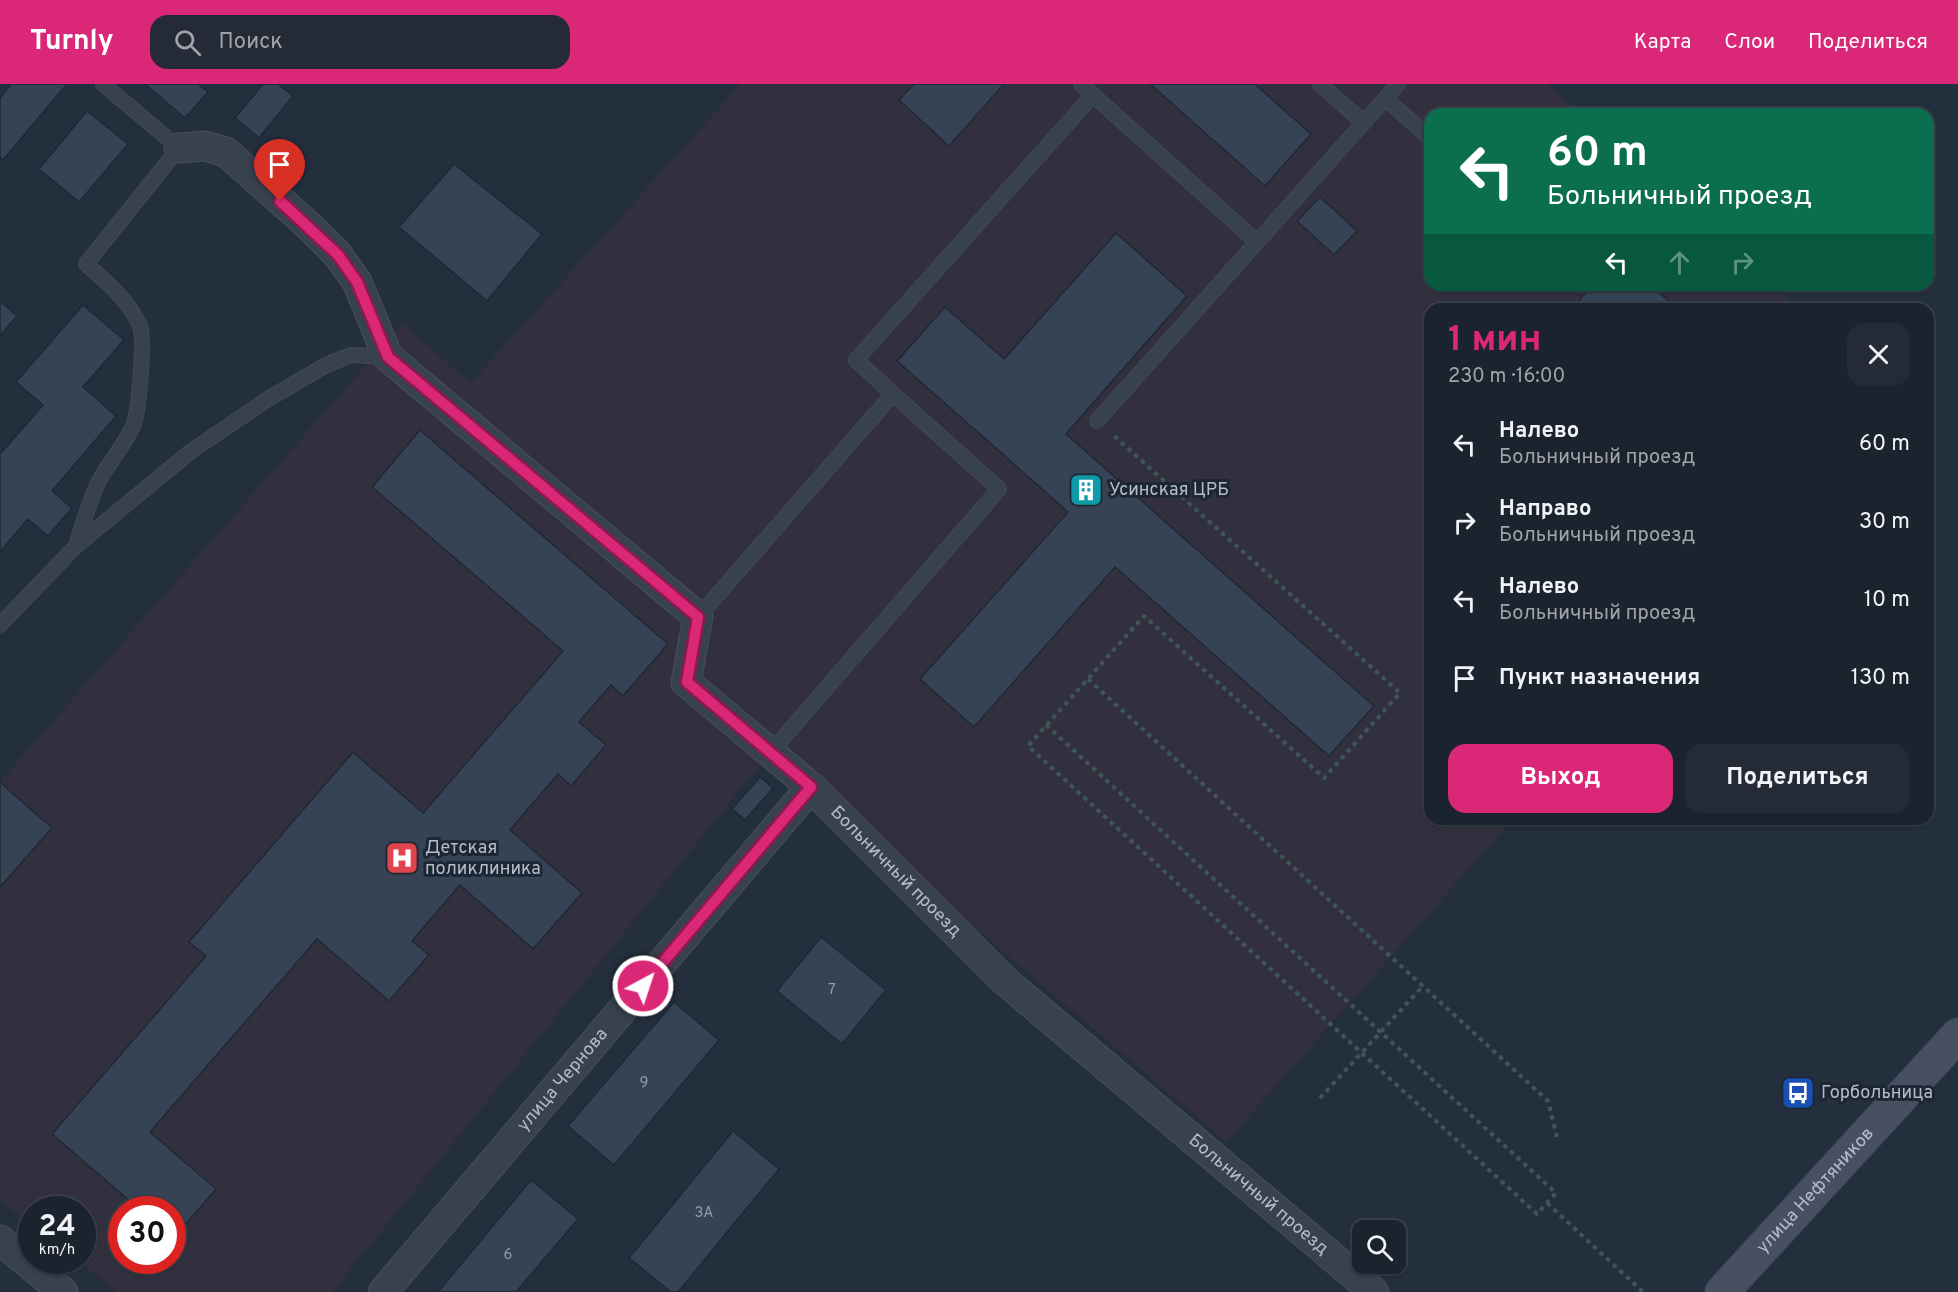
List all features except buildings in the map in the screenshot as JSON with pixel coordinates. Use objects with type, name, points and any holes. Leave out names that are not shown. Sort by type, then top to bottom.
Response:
[{"type":"main road","name":"улица Нефтяников","points":[[1722,1292],[1958,1035]]},
{"type":"street","points":[[179,148],[205,146],[226,152],[338,255],[357,282],[388,357],[698,617]]},
{"type":"street","name":"Больничный проезд","points":[[698,617],[687,682],[811,787],[1005,981],[1374,1292]]},
{"type":"street","name":"улица Чернова","points":[[383,1292],[811,787]]},
{"type":"street","points":[[0,1240],[63,1292]]},
{"type":"lane","points":[[76,546],[99,482],[133,425],[139,391],[141,349],[141,328],[127,306],[112,286],[86,264],[179,148],[103,84]]},
{"type":"lane","points":[[1081,84],[1257,242]]},
{"type":"lane","points":[[1320,84],[1364,123]]},
{"type":"lane","points":[[1097,421],[1398,84]]},
{"type":"lane","points":[[770,753],[999,489],[856,360],[1093,95]]},
{"type":"lane","points":[[1386,99],[1424,133]]},
{"type":"lane","points":[[0,625],[76,546],[190,452],[268,399],[326,365],[351,355],[388,357]]},
{"type":"lane","points":[[698,617],[893,394]]},
{"type":"path","points":[[1046,725],[1556,1193],[1537,1214],[1028,746],[1046,725],[1144,616],[1324,778],[1400,693],[1097,421]]},
{"type":"path","points":[[1088,679],[1548,1101],[1557,1137]]},
{"type":"path","points":[[1320,1098],[1423,986]]},
{"type":"path","points":[[1547,1203],[1643,1292]]},
{"type":"shaded area","points":[[741,84],[1547,84],[1574,108],[1424,108],[1424,291],[1779,291],[1792,303],[1424,303],[1424,825],[1508,825],[1226,1142],[770,753],[332,1292],[118,1292],[95,1274],[96,1196],[18,1196],[18,1214],[0,1200],[0,782],[403,323],[470,384]]},
{"type":"place","name":"Усинская ЦРБ","points":[[1086,490]]},
{"type":"place","name":"Детская поликлиника","points":[[402,858]]},
{"type":"place","name":"Горбольница","points":[[1798,1093]]},
{"type":"route","points":[[280,201],[338,255],[357,282],[388,357],[698,617],[687,682],[811,787],[643,986]]}]
